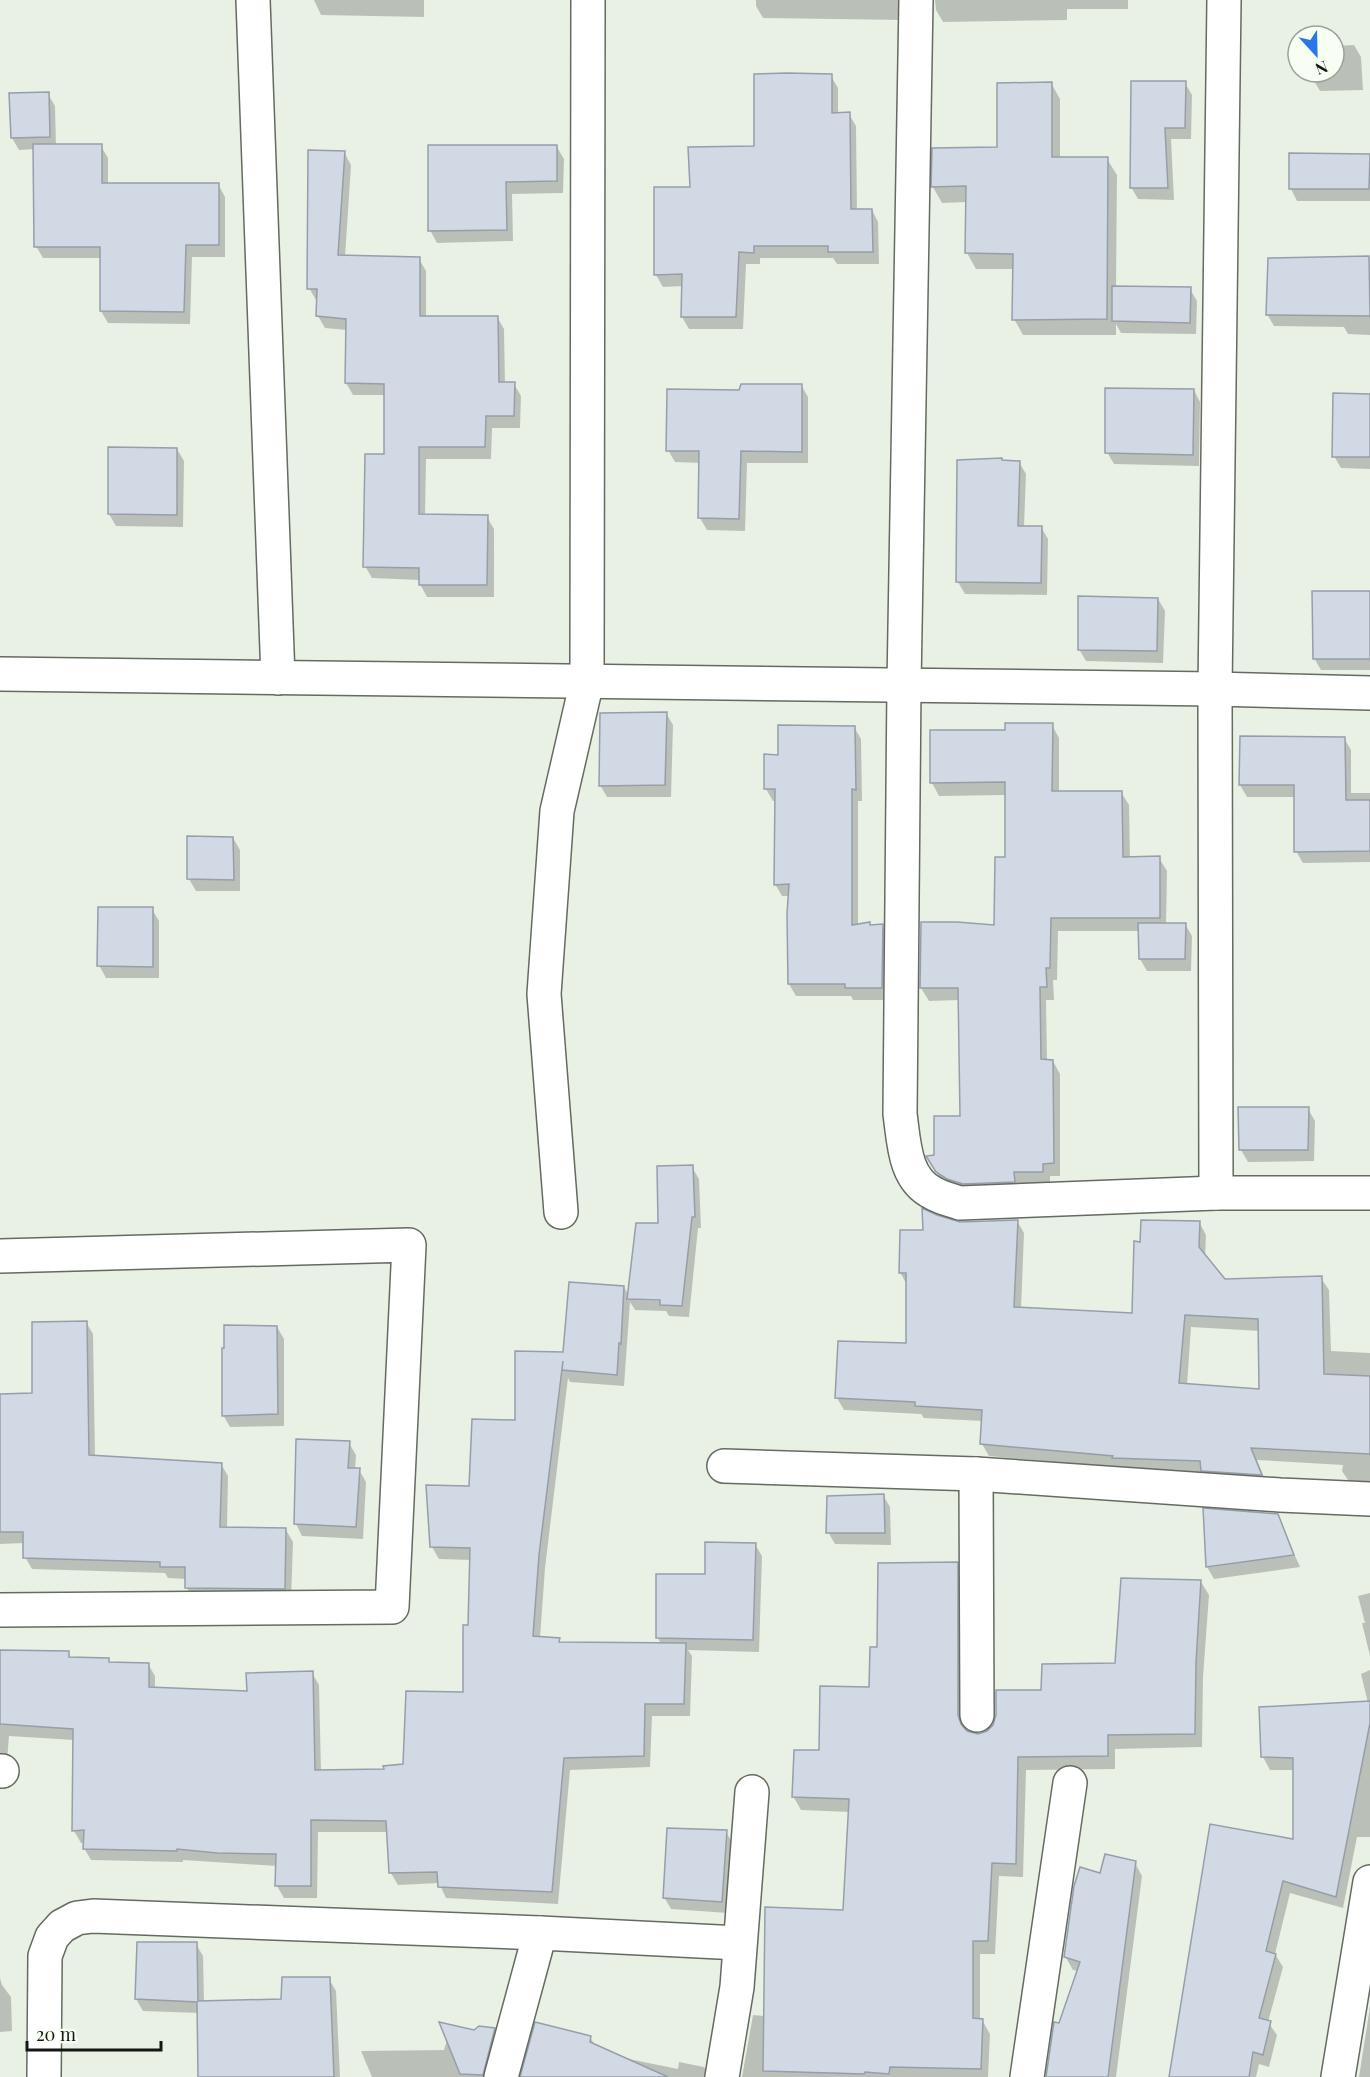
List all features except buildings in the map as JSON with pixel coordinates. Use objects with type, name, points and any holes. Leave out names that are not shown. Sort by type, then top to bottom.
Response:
[{"type":"street","points":[[253,0],[278,678]]},
{"type":"street","points":[[561,1212],[544,994],[556,812],[587,681],[588,0]]},
{"type":"street","points":[[916,0],[904,685],[900,1114],[907,1160],[918,1181],[932,1193],[960,1203],[1216,1194],[1370,1192]]},
{"type":"street","points":[[1216,1194],[1215,689],[1224,0]]},
{"type":"street","points":[[0,674],[1215,689],[1370,693]]},
{"type":"street","points":[[0,1256],[409,1245],[392,1607],[0,1610]]},
{"type":"street","points":[[724,1466],[839,1472],[976,1474],[1370,1499]]},
{"type":"street","points":[[976,1474],[977,1715]]},
{"type":"street","points":[[1027,2077],[1070,1784]]},
{"type":"street","points":[[722,2077],[737,1987],[752,1792]]},
{"type":"street","points":[[1338,2077],[1370,1882]]},
{"type":"street","points":[[44,2077],[45,1956],[52,1937],[62,1926],[77,1918],[93,1916],[739,1943]]},
{"type":"street","points":[[501,2077],[540,1933]]}]
